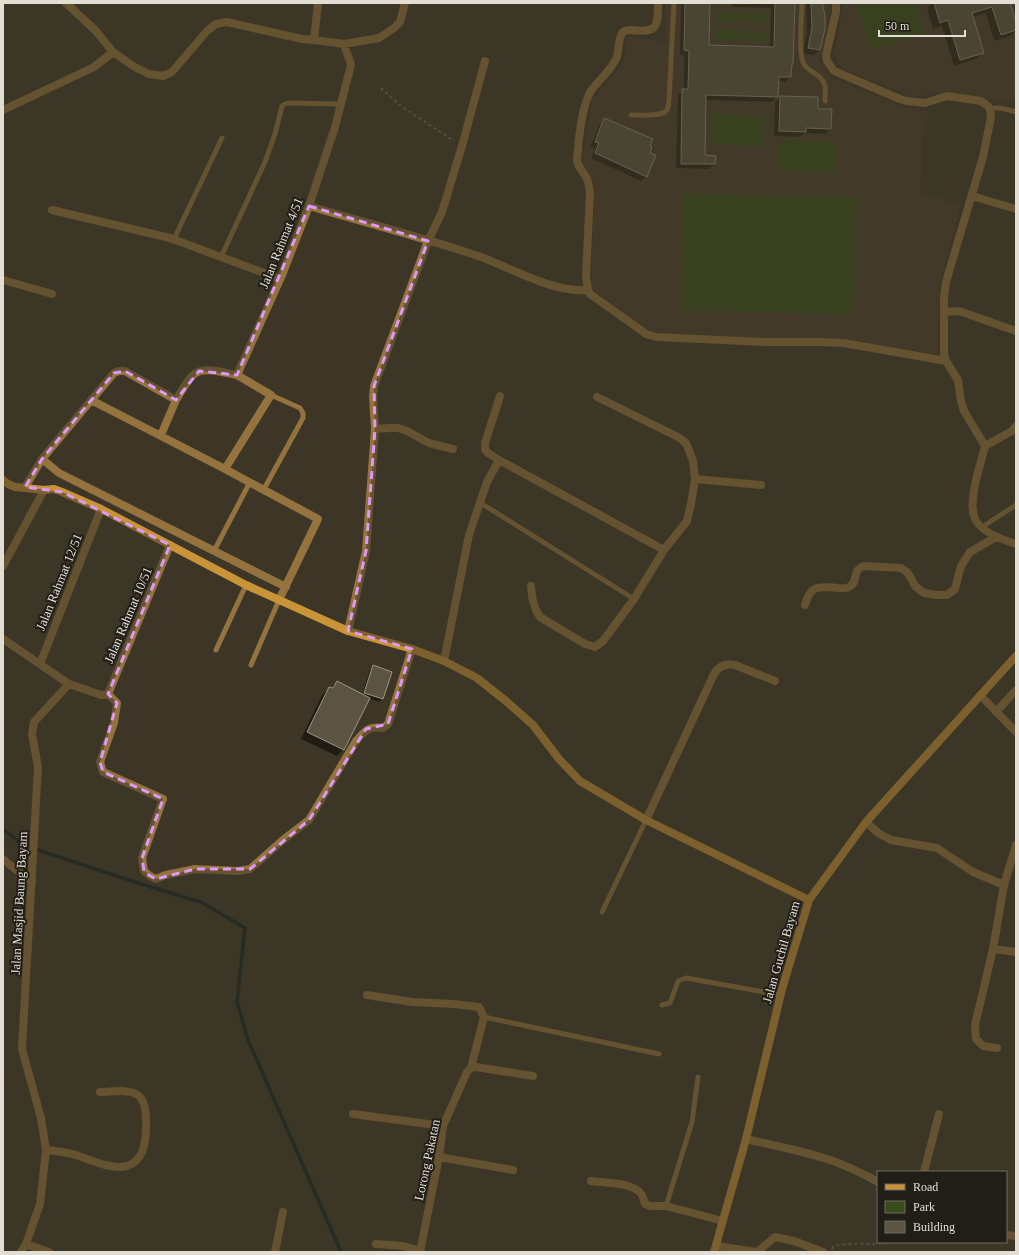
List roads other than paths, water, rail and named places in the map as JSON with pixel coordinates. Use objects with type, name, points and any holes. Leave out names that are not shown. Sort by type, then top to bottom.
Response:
[{"type":"street","points":[[66,3],[96,31],[113,52],[133,66],[149,74],[163,76],[172,72],[207,31],[216,24],[227,22],[302,39],[344,44],[379,38],[394,28],[400,22],[405,3]]},
{"type":"street","points":[[314,40],[318,3]]},
{"type":"street","points":[[658,3],[657,23],[652,30],[628,30],[621,34],[616,58],[592,90],[586,103],[578,166],[586,176],[589,183],[590,193],[586,277],[588,290],[596,298],[646,334],[657,337],[765,342],[844,343],[946,361]]},
{"type":"street","points":[[836,3],[836,12],[826,56],[834,71],[889,96],[907,102],[925,103],[948,96],[981,101],[990,109],[991,117],[983,157],[946,282],[944,297],[944,347],[946,361],[958,380],[964,411],[985,446],[973,496],[975,519],[982,527],[996,537],[1016,544]]},
{"type":"street","name":"Jalan Rahmat 4/51","points":[[238,375],[280,279],[309,206],[335,127],[351,65],[344,44]]},
{"type":"street","points":[[3,110],[94,67],[113,52]]},
{"type":"street","points":[[348,631],[366,551],[375,429],[373,397],[374,386],[428,241],[442,212],[485,61]]},
{"type":"street","points":[[972,196],[1016,209]]},
{"type":"street","points":[[309,206],[482,258],[535,280],[578,291],[588,290]]},
{"type":"street","points":[[52,210],[174,239],[280,279]]},
{"type":"street","points":[[3,280],[52,294]]},
{"type":"street","points":[[945,312],[959,311],[1016,331]]},
{"type":"street","points":[[160,435],[176,400],[192,376],[199,371],[208,370],[238,375],[271,396],[226,469]]},
{"type":"street","points":[[25,488],[42,459],[114,373],[125,371],[176,400]]},
{"type":"street","points":[[500,396],[485,443],[485,449],[488,453],[664,550]]},
{"type":"street","points":[[531,586],[535,610],[540,617],[585,644],[595,646],[603,641],[634,599],[664,550],[687,521],[695,479],[693,461],[686,443],[678,437],[597,397]]},
{"type":"street","points":[[91,400],[226,469],[318,519],[279,600]]},
{"type":"street","points":[[985,446],[1012,431],[1016,426]]},
{"type":"street","points":[[375,429],[398,428],[407,431],[429,443],[453,449]]},
{"type":"street","points":[[42,459],[59,473],[286,587]]},
{"type":"street","points":[[444,661],[469,534],[487,482],[499,460]]},
{"type":"street","points":[[695,479],[761,485]]},
{"type":"street","points":[[3,480],[15,487],[44,490],[54,489],[62,492],[101,509],[246,586],[348,631],[412,648],[444,661],[477,678],[533,725],[559,759],[580,781],[646,820],[809,900]]},
{"type":"street","points":[[4,562],[44,490]]},
{"type":"street","name":"Jalan Rahmat 12/51","points":[[40,664],[101,509]]},
{"type":"street","points":[[806,605],[808,596],[813,590],[819,587],[851,587],[854,583],[857,571],[864,566],[901,568],[907,572],[915,586],[924,593],[947,595],[955,589],[961,566],[970,552],[996,537]]},
{"type":"street","name":"Jalan Rahmat 10/51","points":[[108,694],[170,545]]},
{"type":"street","points":[[3,639],[69,684],[102,695],[108,694],[117,703],[114,723],[100,762],[103,772],[163,799],[142,858],[144,871],[156,879],[166,875],[195,869],[238,871],[250,869],[283,840],[309,820],[356,741],[366,729],[375,727],[383,728],[388,724],[412,648]]},
{"type":"street","name":"Jalan Guchil Bayam","points":[[715,1249],[746,1139],[781,995],[809,900],[866,822],[1016,656]]},
{"type":"street","points":[[646,820],[714,674],[718,669],[729,664],[735,665],[775,681]]},
{"type":"street","name":"Jalan Masjid Baung Bayam","points":[[24,1248],[40,1204],[46,1150],[41,1118],[22,1048],[38,767],[32,734],[34,722],[69,684]]},
{"type":"street","points":[[996,712],[1016,690]]},
{"type":"street","points":[[980,695],[1016,732]]},
{"type":"street","points":[[866,822],[878,833],[891,840],[937,848],[973,872],[1004,885]]},
{"type":"street","points":[[997,1048],[983,1046],[976,1039],[975,1025],[992,949],[1004,885],[1016,845]]},
{"type":"street","points":[[3,858],[32,883]]},
{"type":"street","points":[[992,949],[1016,952]]},
{"type":"street","points":[[367,995],[412,1002],[479,1007],[484,1018]]},
{"type":"street","name":"Lorong Pakatan","points":[[421,1252],[443,1126],[467,1072],[471,1068],[484,1018]]},
{"type":"street","points":[[471,1068],[476,1067],[533,1076]]},
{"type":"street","points":[[46,1150],[62,1152],[102,1164],[119,1167],[129,1166],[135,1162],[142,1152],[146,1130],[145,1105],[139,1096],[130,1091],[100,1092]]},
{"type":"street","points":[[353,1114],[443,1126]]},
{"type":"street","points":[[924,1171],[940,1114]]},
{"type":"street","points":[[746,1139],[805,1152],[833,1161],[858,1171],[877,1181]]},
{"type":"street","points":[[438,1157],[513,1170]]},
{"type":"street","points":[[591,1181],[633,1187],[642,1194],[645,1204],[650,1206],[666,1206],[723,1221]]},
{"type":"street","points":[[275,1252],[283,1212]]},
{"type":"street","points":[[715,1249],[757,1252],[775,1237],[794,1241],[823,1252]]},
{"type":"street","points":[[376,1244],[403,1246],[421,1252]]},
{"type":"street","points":[[24,1248],[49,1252]]},
{"type":"lane","points":[[631,115],[658,114],[663,113],[668,109],[674,3]]},
{"type":"lane","points":[[802,3],[800,55],[804,66],[824,81],[825,101]]},
{"type":"lane","points":[[221,257],[265,162],[275,134],[282,106],[288,103],[341,104]]},
{"type":"lane","points":[[990,109],[1001,108],[1016,112]]},
{"type":"lane","points":[[174,239],[222,138]]},
{"type":"lane","points":[[264,489],[303,418],[303,413],[300,408],[271,396]]},
{"type":"lane","points":[[214,551],[250,482]]},
{"type":"lane","points":[[479,502],[634,599]]},
{"type":"lane","points":[[982,527],[1016,505]]},
{"type":"lane","points":[[216,650],[246,586]]},
{"type":"lane","points":[[251,665],[279,600]]},
{"type":"lane","points":[[602,912],[646,820]]},
{"type":"lane","points":[[662,1005],[670,1003],[678,981],[686,978],[781,995]]},
{"type":"lane","points":[[484,1018],[659,1054]]},
{"type":"lane","points":[[666,1206],[692,1122],[698,1077]]},
{"type":"waterway","points":[[3,829],[23,845],[201,902],[245,928],[237,1002],[248,1040],[341,1252]]}]
